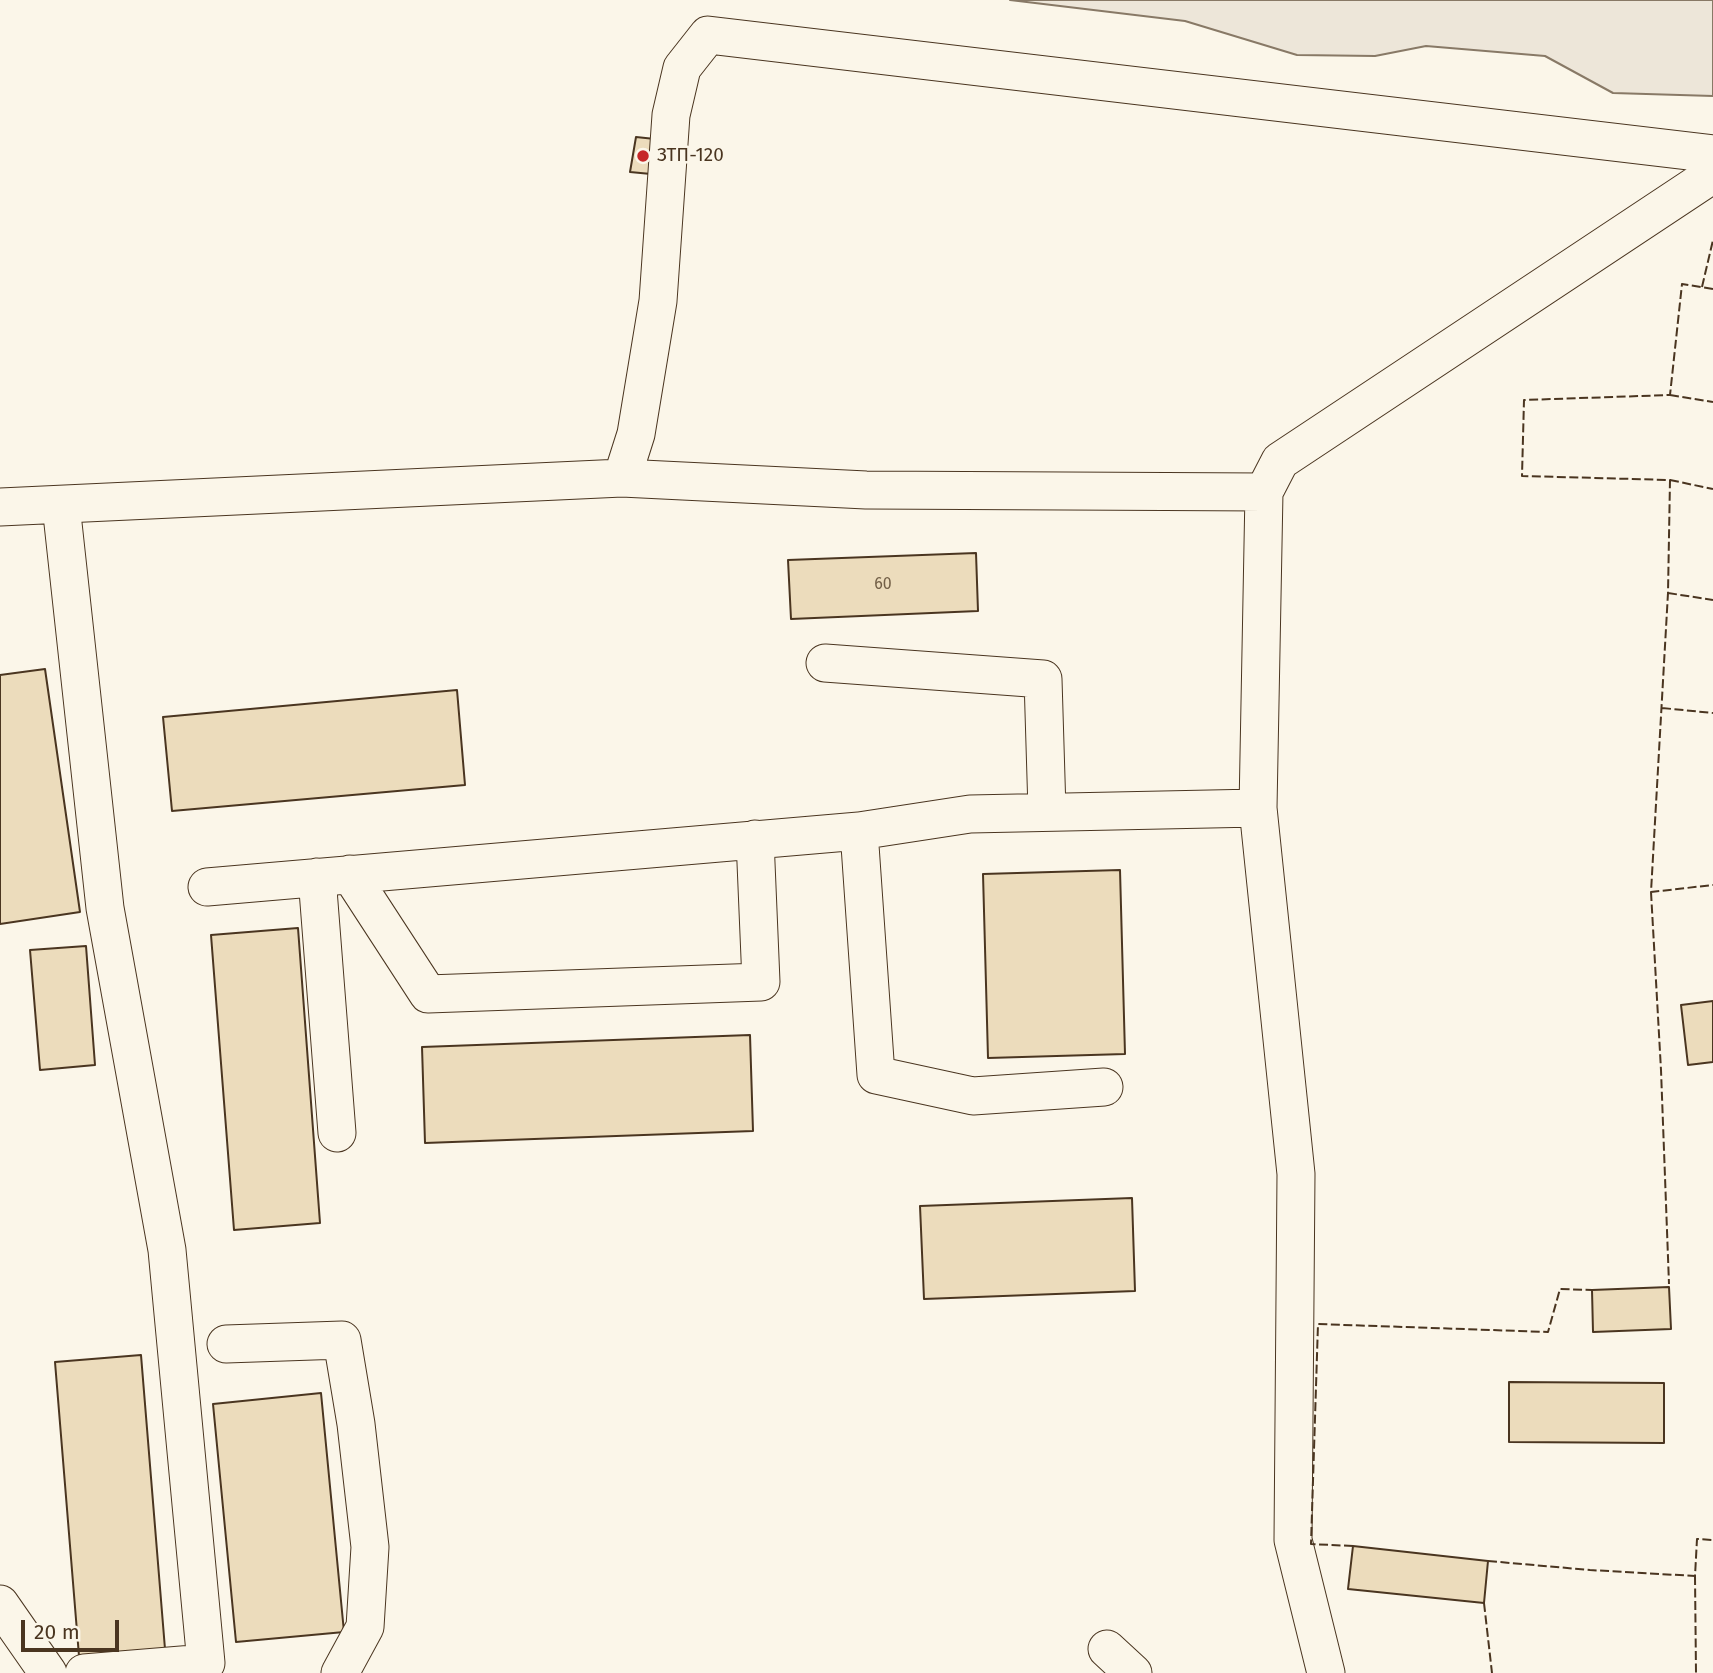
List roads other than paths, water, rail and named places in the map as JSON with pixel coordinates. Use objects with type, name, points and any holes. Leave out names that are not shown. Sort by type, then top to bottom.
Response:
[{"type":"street","points":[[622,478],[636,434],[658,301],[671,115],[682,68],[708,35],[1713,154]]},
{"type":"street","points":[[1326,1673],[1293,1540],[1296,1174],[1258,808],[1264,492],[1280,461],[1713,174]]},
{"type":"street","points":[[0,507],[622,478],[866,490],[1264,492]]},
{"type":"street","points":[[61,505],[105,908],[167,1250],[206,1663],[84,1673]]},
{"type":"street","points":[[825,663],[1043,678],[1047,811]]},
{"type":"street","points":[[207,887],[859,831],[970,814],[1258,808]]},
{"type":"street","points":[[859,831],[876,1075],[973,1096],[1104,1087]]},
{"type":"street","points":[[334,876],[428,995],[761,982],[755,839]]},
{"type":"street","points":[[334,876],[337,1133]]},
{"type":"street","points":[[226,1344],[342,1340],[356,1424],[370,1547],[365,1626],[340,1673]]},
{"type":"street","points":[[0,1604],[48,1673]]},
{"type":"place","name":"ЗТП-120","points":[[643,156]]}]
